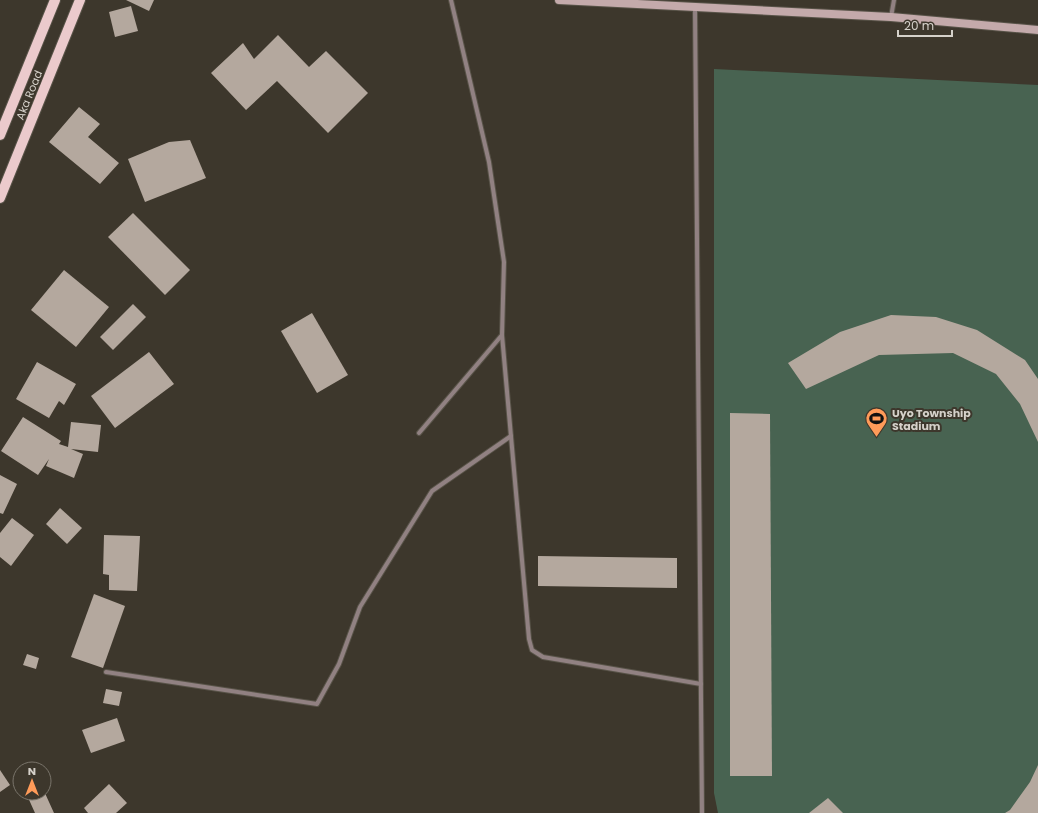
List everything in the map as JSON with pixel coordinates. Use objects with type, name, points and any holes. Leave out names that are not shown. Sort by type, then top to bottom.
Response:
[{"type":"main road","name":"Aka Road","points":[[0,135],[55,0]]},
{"type":"main road","name":"Aka Road","points":[[0,198],[80,0]]},
{"type":"street","points":[[451,0],[490,169],[504,262],[502,335],[529,638],[532,650],[543,657],[700,684]]},
{"type":"street","points":[[559,0],[891,17],[1038,30]]},
{"type":"street","points":[[891,17],[894,0]]},
{"type":"street","points":[[695,8],[702,813]]},
{"type":"street","points":[[418,434],[502,335]]},
{"type":"street","points":[[106,672],[317,704],[339,664],[360,607],[432,491],[511,436]]},
{"type":"green space","name":"Uyo Township Stadium","points":[[714,69],[1038,85],[1038,813],[718,813],[714,793]]},
{"type":"building","points":[[126,0],[154,0],[149,11]]},
{"type":"building","points":[[131,6],[138,31],[115,37],[109,12]]},
{"type":"building","points":[[278,35],[309,67],[326,51],[368,93],[328,133],[277,81],[246,110],[211,73],[243,43],[254,59]]},
{"type":"building","points":[[79,107],[100,124],[88,137],[119,163],[100,184],[49,142]]},
{"type":"building","points":[[190,140],[206,178],[145,202],[128,159],[169,142]]},
{"type":"building","points":[[133,213],[190,270],[165,295],[108,237]]},
{"type":"building","points":[[64,270],[109,307],[76,347],[31,310]]},
{"type":"building","points":[[133,304],[146,317],[113,350],[100,337]]},
{"type":"building","points":[[312,313],[348,375],[317,393],[281,331]]},
{"type":"building","points":[[891,315],[936,317],[977,330],[1025,360],[1038,379],[1038,442],[1020,404],[996,374],[953,353],[879,355],[806,389],[788,363],[840,332]]},
{"type":"building","points":[[149,352],[174,384],[115,428],[91,396]]},
{"type":"building","points":[[37,362],[76,384],[64,405],[59,401],[49,418],[16,399]]},
{"type":"building","points":[[730,413],[770,414],[772,776],[730,776]]},
{"type":"building","points":[[23,417],[61,441],[59,444],[68,447],[71,422],[101,425],[98,452],[71,449],[83,454],[74,478],[46,466],[49,459],[38,475],[1,451]]},
{"type":"building","points":[[0,475],[17,484],[3,514],[0,513]]},
{"type":"building","points":[[60,508],[82,528],[67,544],[46,524]]},
{"type":"building","points":[[12,518],[34,535],[11,566],[0,557],[0,533]]},
{"type":"building","points":[[104,535],[140,536],[137,591],[109,590],[109,575],[103,574]]},
{"type":"building","points":[[538,556],[677,558],[677,588],[538,586]]},
{"type":"building","points":[[94,594],[125,606],[103,668],[71,657]]},
{"type":"building","points":[[27,654],[39,658],[36,669],[23,665]]},
{"type":"building","points":[[106,689],[122,692],[119,706],[103,703]]},
{"type":"building","points":[[117,718],[125,741],[91,753],[82,730]]},
{"type":"building","points":[[1038,765],[1038,813],[1005,813],[1010,810],[1030,782]]},
{"type":"building","points":[[0,770],[10,785],[0,792]]},
{"type":"building","points":[[109,784],[127,803],[116,813],[88,813],[84,808]]},
{"type":"building","points":[[828,798],[843,813],[809,813]]},
{"type":"building","points":[[30,801],[49,801],[54,813],[35,813]]},
{"type":"place","name":"Uyo Township Stadium","points":[[876,438]]}]
